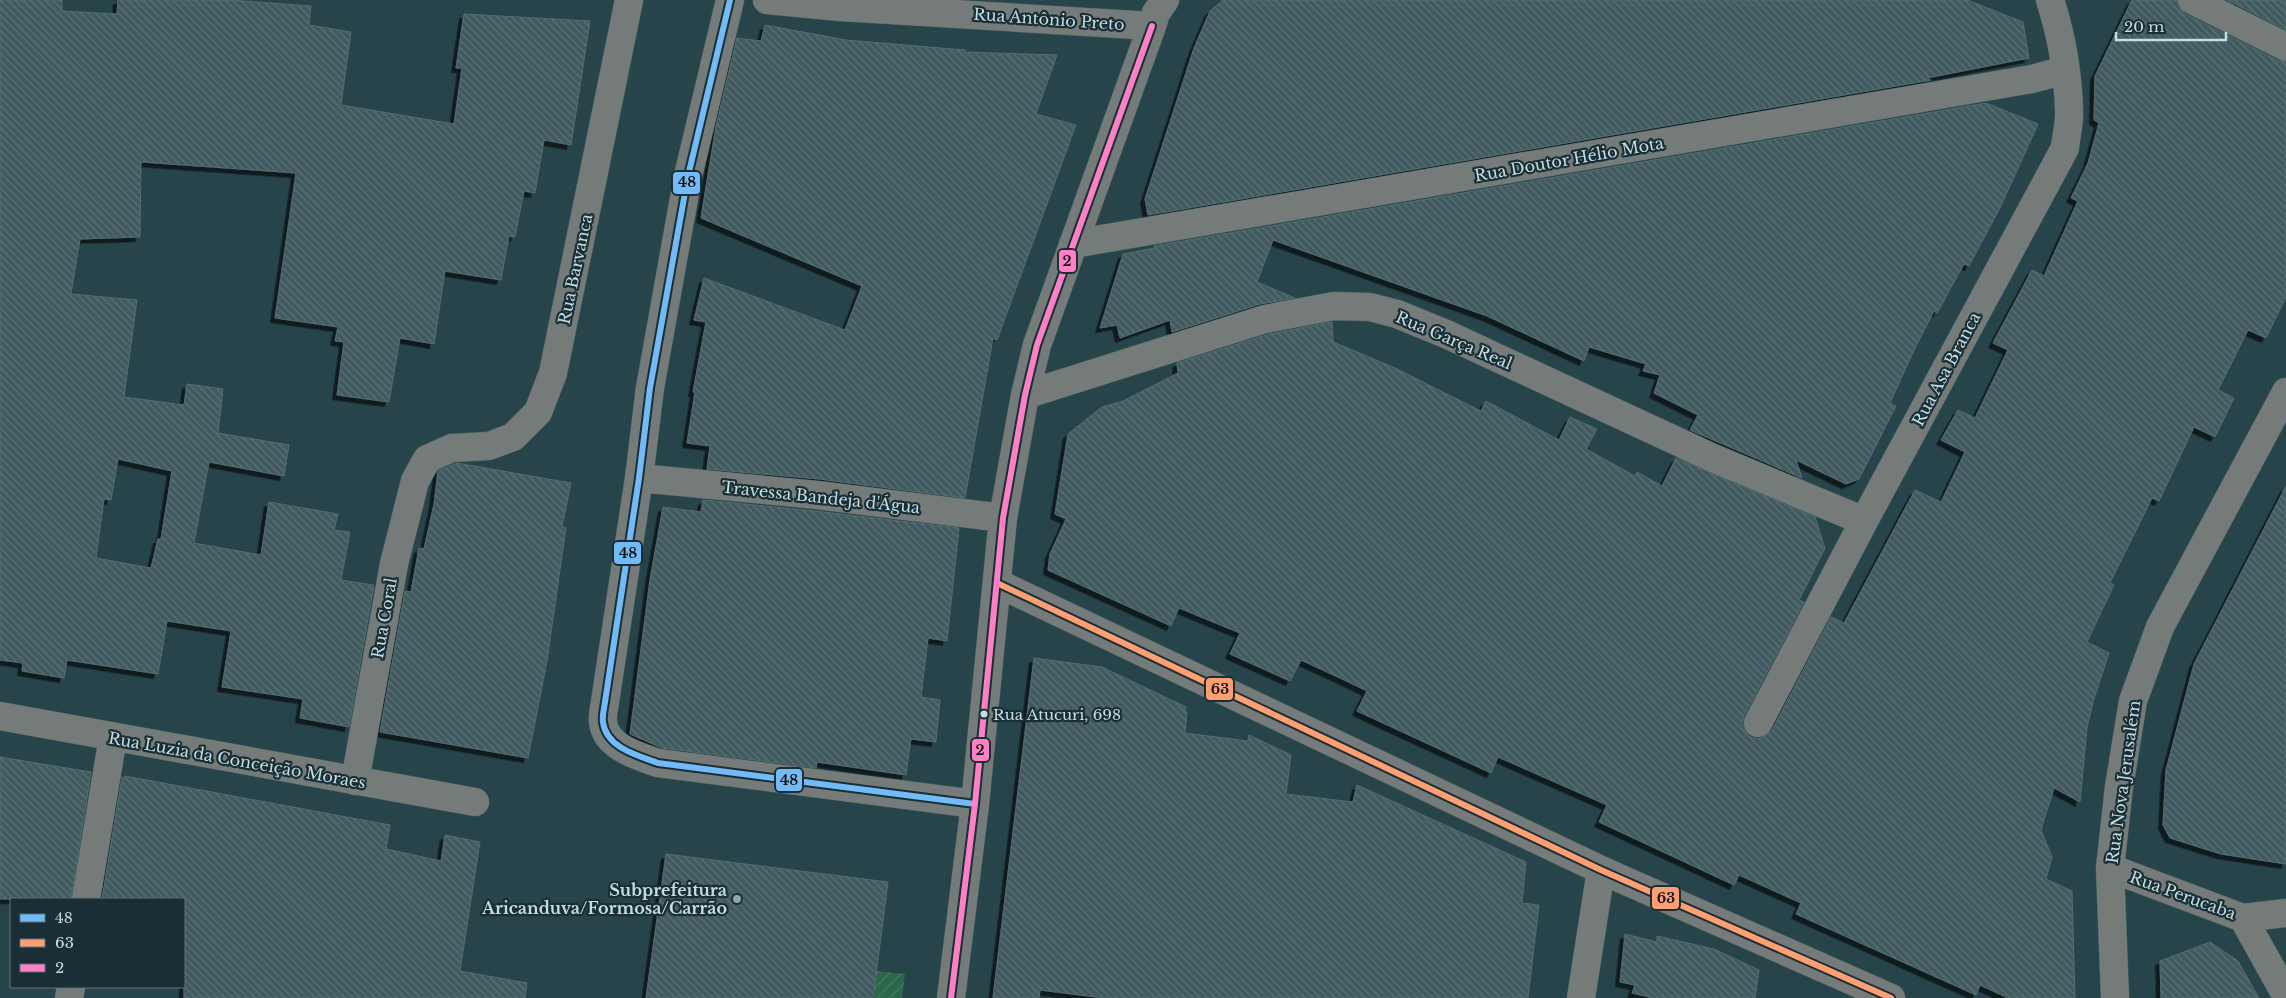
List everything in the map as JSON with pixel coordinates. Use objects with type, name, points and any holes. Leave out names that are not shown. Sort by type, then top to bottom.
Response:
[{"type":"street","name":"Rua Barvanca","points":[[427,459],[452,448],[489,446],[513,437],[538,412],[553,373],[629,0]]},
{"type":"street","points":[[730,0],[688,176],[650,388],[639,478],[603,724],[610,738],[631,753],[658,763],[975,804]]},
{"type":"street","name":"Rua Antônio Preto","points":[[767,0],[840,7],[961,7],[1152,26]]},
{"type":"street","points":[[951,998],[975,804],[1004,518],[1024,394],[1037,345],[1073,244],[1156,13],[1165,0]]},
{"type":"street","name":"Rua Asa Branca","points":[[1758,723],[1864,521],[2065,148],[2069,111],[2065,70],[2050,0]]},
{"type":"street","points":[[2192,0],[2286,47]]},
{"type":"street","name":"Rua Doutor Hélio Mota","points":[[1073,244],[2022,81],[2065,70]]},
{"type":"street","name":"Rua Garça Real","points":[[1024,394],[1265,319],[1334,306],[1370,307],[1397,314],[1446,334],[1713,458],[1864,521]]},
{"type":"street","name":"Rua Nova Jerusalém","points":[[2115,998],[2110,868],[2119,787],[2133,701],[2160,627],[2286,392]]},
{"type":"street","name":"Rua Coral","points":[[354,781],[394,564],[415,481],[427,459]]},
{"type":"street","name":"Travessa Bandeja d'Água","points":[[639,478],[817,495],[1004,518]]},
{"type":"street","points":[[997,583],[1601,870],[1891,998]]},
{"type":"street","name":"Rua Luzia da Conceição Moraes","points":[[0,716],[113,738],[475,802]]},
{"type":"street","points":[[86,898],[113,738]]},
{"type":"street","name":"Rua Perucaba","points":[[2110,868],[2242,918],[2286,913]]},
{"type":"street","points":[[1580,998],[1601,870]]},
{"type":"street","points":[[2242,918],[2286,995]]},
{"type":"green space","points":[[876,971],[905,974],[902,998],[873,998]]},
{"type":"building","points":[[0,0],[62,0],[62,11],[117,14],[118,0],[231,0],[311,6],[309,25],[351,32],[341,105],[454,124],[462,68],[456,68],[464,14],[590,21],[571,145],[544,140],[535,193],[524,191],[515,237],[509,236],[501,280],[445,271],[434,344],[400,338],[389,402],[337,395],[344,342],[335,341],[338,327],[275,318],[296,173],[141,162],[140,237],[80,239],[71,294],[137,300],[124,397],[184,405],[187,384],[223,389],[218,433],[289,445],[284,476],[209,462],[194,543],[261,555],[269,502],[338,514],[334,530],[350,532],[341,580],[374,585],[349,727],[300,718],[303,699],[222,687],[231,631],[167,621],[158,674],[67,660],[64,678],[22,671],[23,663],[0,660]],"holes":[[[118,459],[172,471],[161,539],[158,539],[151,568],[96,558],[104,499],[111,500]]]},
{"type":"building","points":[[1223,0],[1967,0],[2023,22],[2029,58],[1927,78],[1931,80],[1148,215],[1145,199],[1194,48],[1210,11]]},
{"type":"building","points":[[2132,0],[2177,0],[2179,8],[2185,14],[2279,61],[2286,62],[2286,297],[2266,338],[2248,330],[2218,390],[2234,398],[2215,437],[2194,427],[2159,501],[2152,498],[2110,583],[2114,585],[2087,642],[2109,653],[2093,702],[2087,728],[2080,802],[2054,788],[2041,830],[2052,857],[2046,879],[2072,891],[2075,998],[2008,998],[1980,985],[1976,995],[1796,914],[1801,903],[1739,875],[1734,885],[1599,822],[1607,805],[1498,757],[1491,773],[1357,711],[1367,691],[1301,660],[1290,681],[1230,654],[1240,633],[1179,608],[1171,626],[1048,570],[1050,554],[1066,519],[1055,514],[1068,434],[1102,407],[1123,401],[1178,373],[1177,363],[1269,334],[1332,322],[1333,342],[1395,368],[1481,411],[1486,401],[1559,440],[1570,417],[1597,429],[1586,449],[1635,476],[1637,472],[1662,486],[1676,458],[1815,517],[1825,548],[1799,600],[1804,602],[1742,723],[1750,737],[1758,739],[1766,736],[1772,730],[1831,617],[1844,623],[1915,490],[1941,502],[1965,452],[1941,440],[1958,410],[1975,418],[2008,350],[1993,343],[2032,270],[2044,276],[2078,201],[2071,198],[2088,163],[2099,123],[2094,120],[2095,76]]},
{"type":"building","points":[[2227,0],[2286,0],[2286,30]]},
{"type":"building","points":[[765,25],[846,40],[965,50],[964,52],[1057,55],[1036,114],[1076,125],[997,340],[993,338],[965,498],[819,479],[707,469],[710,446],[687,443],[695,392],[693,392],[706,322],[694,320],[704,278],[845,330],[862,286],[701,218],[716,126],[737,38],[761,41]]},
{"type":"building","points":[[1986,103],[2038,124],[2000,208],[1969,266],[1964,264],[1937,313],[1934,311],[1915,348],[1890,403],[1896,406],[1859,479],[1846,484],[1796,460],[1802,478],[1690,430],[1698,415],[1654,393],[1660,375],[1643,371],[1646,364],[1589,347],[1584,361],[1487,316],[1273,240],[1257,282],[1295,298],[1260,304],[1172,332],[1170,320],[1120,338],[1117,325],[1100,328],[1123,254],[1155,248],[1154,246]]},
{"type":"building","points":[[457,463],[571,483],[562,527],[566,528],[547,661],[528,758],[380,732],[405,591],[411,592],[419,548],[424,549],[434,504],[438,471]]},
{"type":"building","points":[[2286,486],[2286,864],[2221,854],[2170,838],[2163,825],[2166,770],[2194,664]]},
{"type":"building","points":[[703,500],[959,528],[947,641],[928,638],[921,697],[940,700],[936,742],[911,739],[906,775],[817,762],[816,768],[662,748],[630,734],[650,580],[663,507],[701,512]]},
{"type":"building","points":[[1034,658],[1102,667],[1186,707],[1185,733],[1248,741],[1249,735],[1291,755],[1286,794],[1353,802],[1357,785],[1526,862],[1522,903],[1539,905],[1528,998],[1104,998],[1040,990],[1039,998],[993,998]]},
{"type":"building","points":[[0,757],[91,772],[71,898],[0,899]]},
{"type":"building","points":[[125,776],[390,825],[386,849],[441,861],[445,835],[480,842],[460,971],[527,983],[525,998],[184,998],[185,898],[102,898],[122,777],[125,778]]},
{"type":"building","points":[[666,854],[888,882],[873,998],[646,998]]},
{"type":"building","points":[[1625,934],[1657,942],[1657,936],[1714,949],[1759,970],[1755,998],[1653,998],[1632,993],[1635,985],[1620,982]]},
{"type":"building","points":[[2210,942],[2238,961],[2259,998],[2161,998],[2160,961]]},
{"type":"transit line","name":"48","points":[[730,0],[688,176],[650,388],[639,478],[603,712],[605,731],[624,750],[658,763],[975,804]]},
{"type":"transit line","name":"2","points":[[951,998],[975,804],[1003,518],[1025,395],[1037,345],[1152,26]]},
{"type":"transit line","name":"63","points":[[997,583],[1601,870],[1891,998]]},
{"type":"place","name":"Rua Atucuri, 698","points":[[984,714]]},
{"type":"place","name":"Subprefeitura Aricanduva/Formosa/Carrão","points":[[737,899]]}]
